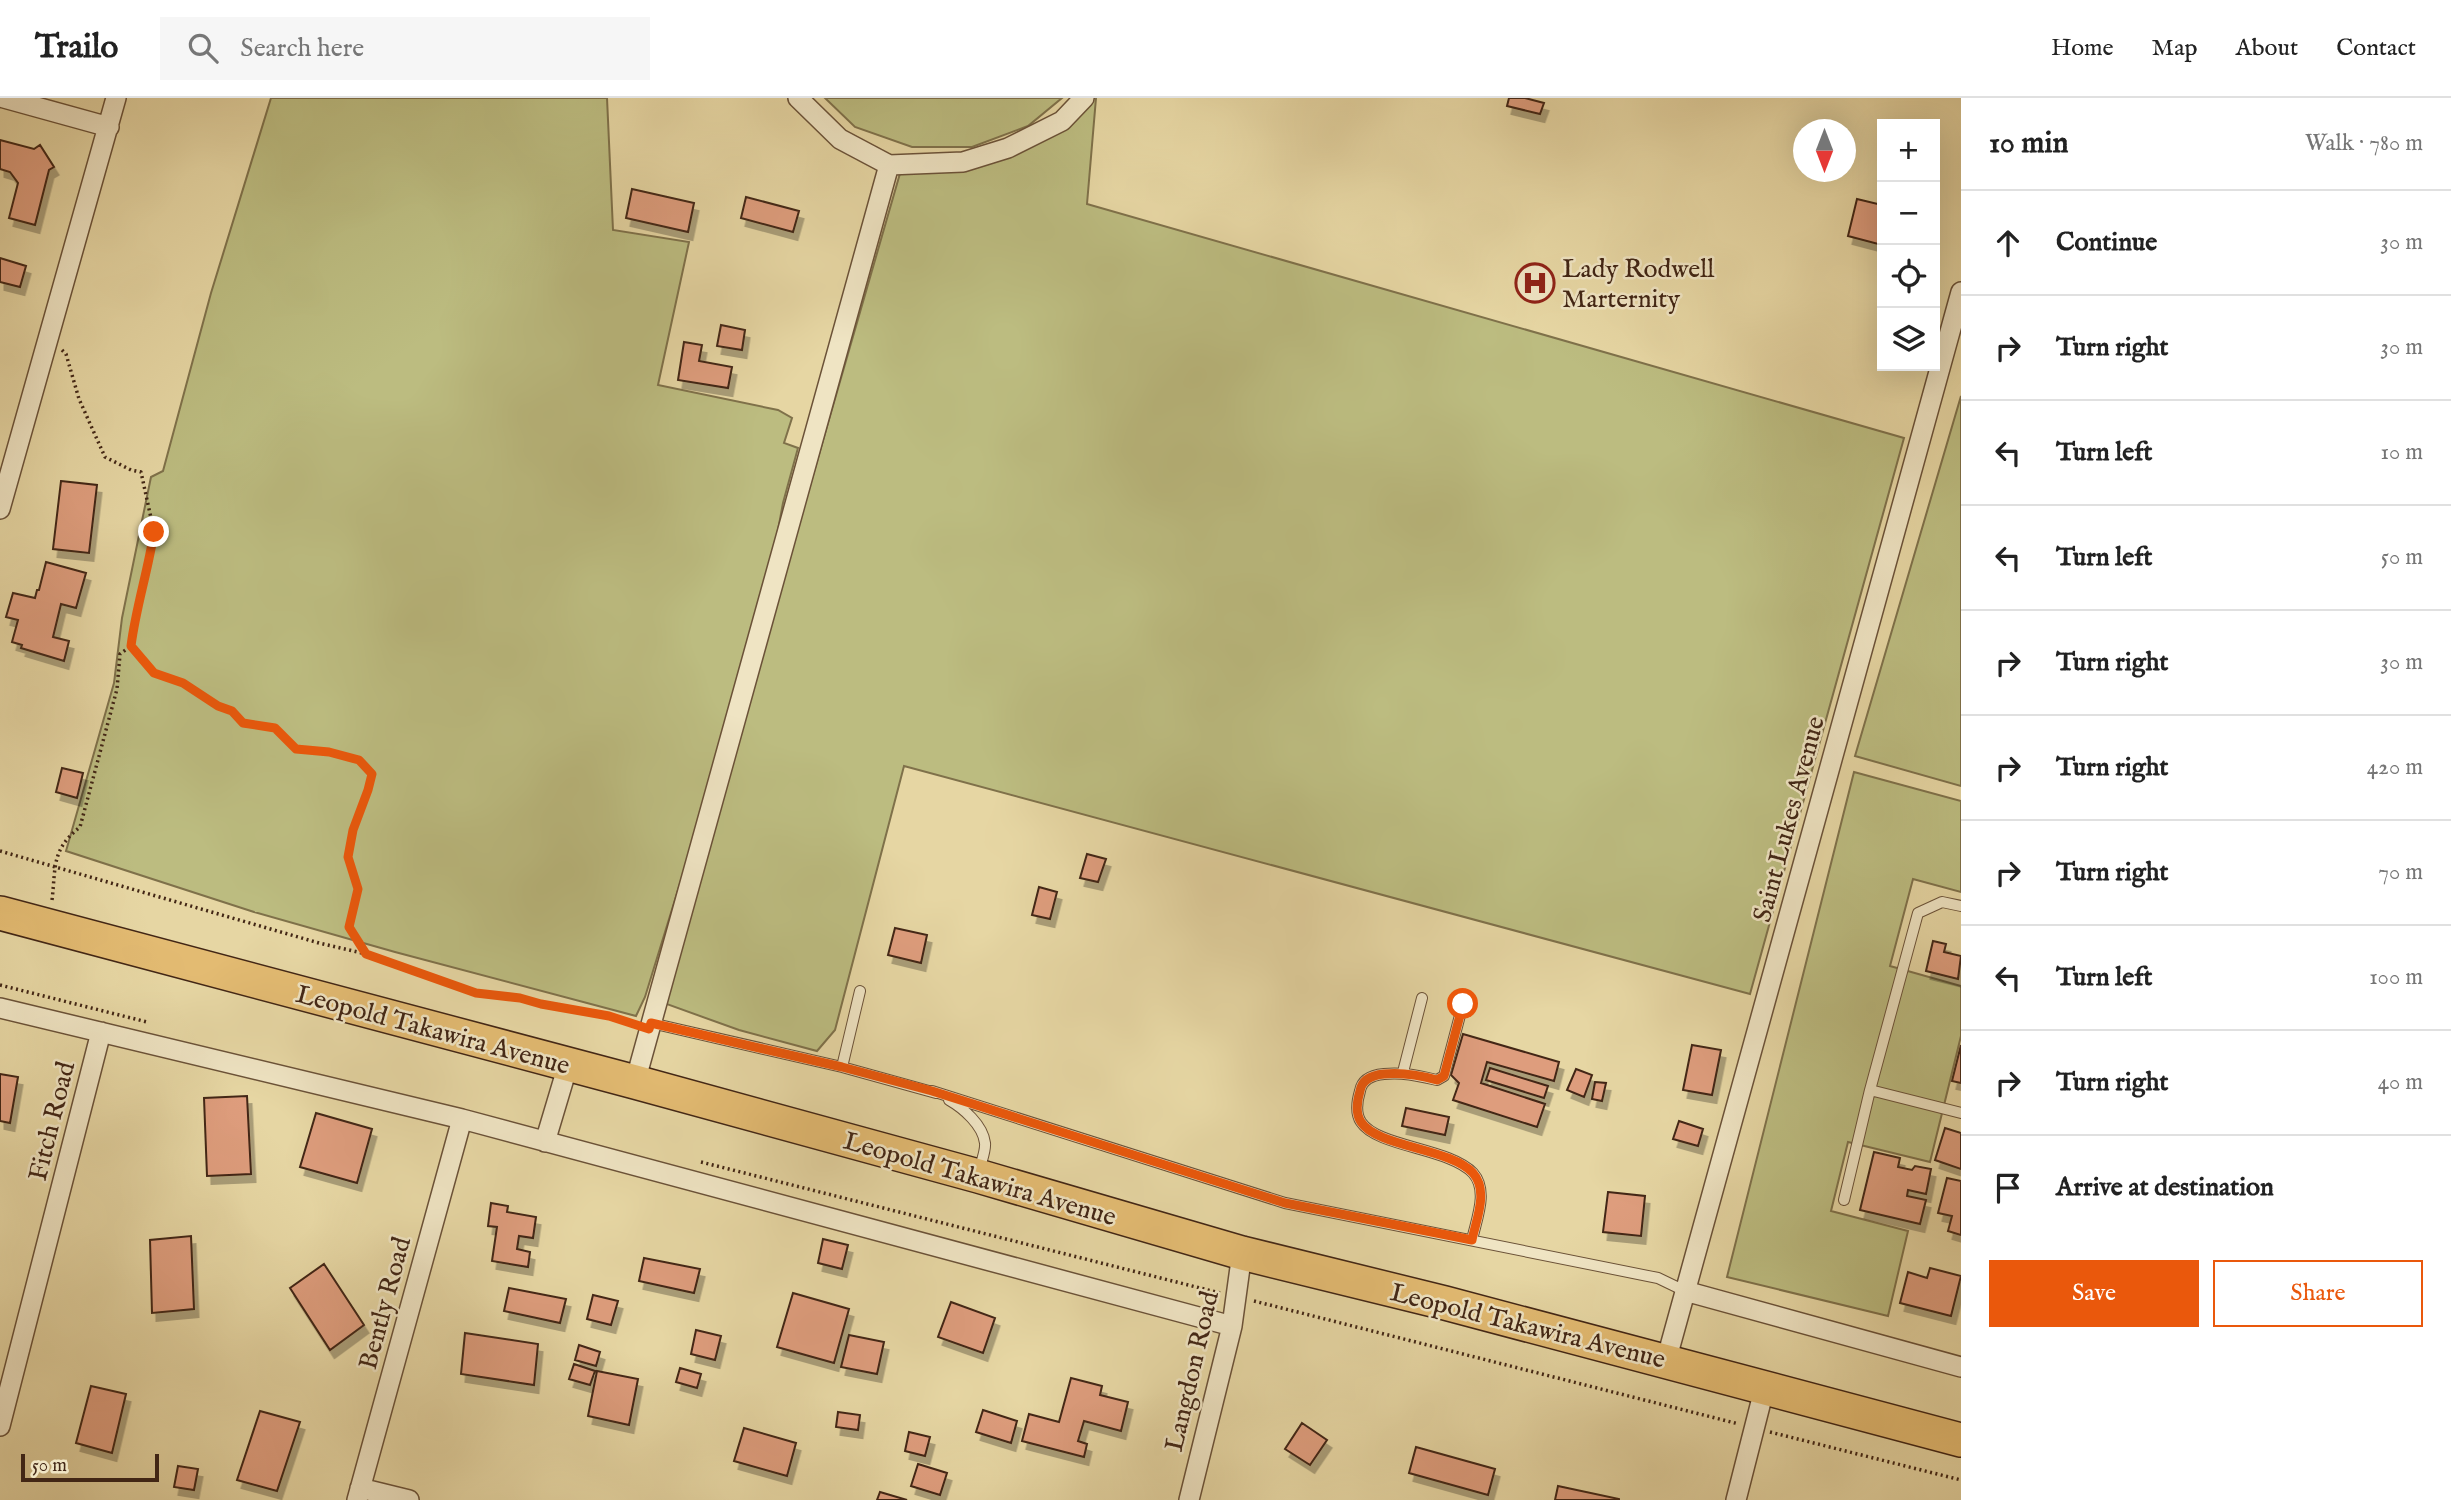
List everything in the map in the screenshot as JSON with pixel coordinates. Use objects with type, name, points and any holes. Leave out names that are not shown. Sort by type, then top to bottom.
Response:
[{"type":"highway","name":"Leopold Takawira Avenue","points":[[0,913],[978,1176],[1242,1254],[1666,1361],[1961,1440]]},
{"type":"street","points":[[4,98],[108,127]]},
{"type":"street","points":[[0,509],[116,98]]},
{"type":"street","points":[[798,98],[840,139],[889,165],[963,162],[1008,148],[1062,121],[1084,98]]},
{"type":"street","points":[[635,1082],[889,165]]},
{"type":"street","name":"Saint Lukes Avenue","points":[[1666,1361],[1961,292]]},
{"type":"street","points":[[0,1008],[462,1119],[1232,1326]]},
{"type":"street","name":"Fitch Road","points":[[0,1426],[101,1032]]},
{"type":"street","points":[[544,1142],[568,1065]]},
{"type":"street","name":"Bently Road","points":[[358,1494],[462,1119]]},
{"type":"street","name":"Langdon Road","points":[[1189,1500],[1232,1326],[1242,1254]]},
{"type":"street","points":[[1685,1291],[1961,1367]]},
{"type":"street","points":[[1737,1500],[1765,1387]]},
{"type":"street","points":[[358,1494],[409,1500]]},
{"type":"lane","points":[[1844,1200],[1870,1090],[1918,913],[1942,901],[1961,906]]},
{"type":"lane","points":[[842,1067],[860,991]]},
{"type":"lane","points":[[1404,1072],[1422,998]]},
{"type":"lane","points":[[1463,1004],[1444,1076],[1437,1080],[1404,1072],[1373,1075],[1360,1086],[1356,1107],[1361,1122],[1373,1133],[1427,1153],[1455,1160],[1472,1173],[1481,1185],[1481,1196],[1472,1240]]},
{"type":"lane","points":[[650,1026],[842,1067],[932,1091],[1285,1203],[1658,1278],[1685,1291]]},
{"type":"lane","points":[[1870,1090],[1961,1113]]},
{"type":"lane","points":[[932,1091],[957,1105],[980,1128],[985,1144],[978,1176]]},
{"type":"path","points":[[45,925],[52,898],[54,865],[66,838],[80,827],[117,689],[120,654],[131,646],[136,609],[148,571],[154,532],[141,472],[105,457],[79,399],[66,355],[49,336]]},
{"type":"path","points":[[131,646],[154,673],[183,683],[218,706],[232,711],[243,723],[275,728],[296,749],[329,752],[359,760],[372,774],[353,830],[348,857],[358,889],[349,927],[366,954]]},
{"type":"path","points":[[0,850],[319,943],[366,954],[476,993],[520,998],[650,1026]]},
{"type":"path","points":[[0,985],[148,1022]]},
{"type":"path","points":[[698,1161],[1961,1480]]},
{"type":"green space","points":[[271,98],[607,98],[613,230],[689,242],[658,385],[778,410],[792,418],[784,443],[798,448],[783,503],[770,573],[682,877],[645,997],[636,1016],[254,912],[66,851],[114,683],[122,618],[151,477],[163,471],[211,293]]},
{"type":"green space","points":[[825,98],[1062,98],[1028,126],[972,147],[912,147],[855,127]]},
{"type":"green space","points":[[1096,98],[1087,204],[1904,438],[1750,994],[904,766],[835,1030],[817,1051],[739,1030],[661,1002],[901,170],[963,167]]},
{"type":"green space","points":[[1961,396],[1961,786],[1855,756]]},
{"type":"green space","points":[[1854,772],[1961,801],[1961,892],[1913,879],[1890,966],[1961,986],[1961,1036],[1930,1162],[1848,1142],[1831,1211],[1908,1231],[1888,1316],[1727,1277]]},
{"type":"building","points":[[1509,98],[1525,98],[1544,103],[1540,114],[1507,106]]},
{"type":"building","points":[[0,140],[34,149],[40,145],[54,167],[49,170],[35,225],[9,218],[18,183],[10,172],[0,169]]},
{"type":"building","points":[[632,189],[694,203],[688,232],[626,218]]},
{"type":"building","points":[[746,197],[799,211],[793,232],[741,218]]},
{"type":"building","points":[[1857,199],[1877,204],[1877,244],[1848,236]]},
{"type":"building","points":[[0,258],[26,266],[20,287],[0,282]]},
{"type":"building","points":[[721,325],[745,330],[742,350],[717,346]]},
{"type":"building","points":[[684,342],[702,345],[699,361],[732,367],[728,388],[678,380]]},
{"type":"building","points":[[61,481],[97,485],[89,553],[53,549]]},
{"type":"building","points":[[46,562],[86,573],[76,608],[61,604],[53,637],[69,641],[64,661],[21,648],[22,645],[12,642],[18,620],[6,617],[13,593],[35,598]]},
{"type":"building","points":[[62,768],[83,773],[77,798],[56,792]]},
{"type":"building","points":[[1087,854],[1106,859],[1098,882],[1080,878]]},
{"type":"building","points":[[1039,887],[1057,892],[1050,919],[1032,915]]},
{"type":"building","points":[[895,928],[927,935],[921,963],[888,955]]},
{"type":"building","points":[[1933,941],[1946,944],[1944,952],[1961,956],[1958,979],[1926,971]]},
{"type":"building","points":[[1463,1034],[1559,1062],[1554,1081],[1487,1062],[1481,1083],[1545,1104],[1537,1127],[1453,1100],[1459,1083],[1451,1075]]},
{"type":"building","points":[[1692,1045],[1721,1050],[1712,1095],[1683,1090]]},
{"type":"building","points":[[1961,1045],[1961,1083],[1952,1081]]},
{"type":"building","points":[[1490,1068],[1548,1086],[1544,1098],[1486,1080]]},
{"type":"building","points":[[1576,1069],[1592,1075],[1584,1097],[1567,1090]]},
{"type":"building","points":[[0,1074],[18,1077],[10,1123],[0,1121]]},
{"type":"building","points":[[1595,1082],[1606,1083],[1602,1101],[1592,1099]]},
{"type":"building","points":[[247,1096],[251,1174],[207,1176],[204,1098]]},
{"type":"building","points":[[1406,1108],[1449,1117],[1445,1135],[1402,1126]]},
{"type":"building","points":[[316,1113],[372,1129],[357,1183],[300,1167]]},
{"type":"building","points":[[1679,1121],[1703,1129],[1698,1146],[1673,1139]]},
{"type":"building","points":[[1945,1128],[1961,1133],[1961,1169],[1935,1160]]},
{"type":"building","points":[[1874,1152],[1900,1158],[1898,1167],[1912,1170],[1915,1166],[1931,1169],[1926,1194],[1908,1190],[1907,1196],[1926,1200],[1920,1224],[1860,1210]]},
{"type":"building","points":[[1947,1178],[1961,1181],[1961,1235],[1948,1231],[1952,1216],[1938,1213]]},
{"type":"building","points":[[1608,1192],[1645,1196],[1641,1236],[1603,1232]]},
{"type":"building","points":[[491,1203],[508,1206],[507,1212],[536,1217],[533,1238],[519,1236],[517,1249],[530,1252],[528,1267],[492,1261],[497,1227],[488,1226]]},
{"type":"building","points":[[191,1236],[194,1309],[152,1313],[150,1240]]},
{"type":"building","points":[[823,1239],[848,1245],[842,1269],[818,1263]]},
{"type":"building","points":[[644,1258],[700,1269],[694,1293],[639,1281]]},
{"type":"building","points":[[324,1264],[364,1325],[330,1350],[290,1288]]},
{"type":"building","points":[[1930,1268],[1961,1276],[1951,1316],[1900,1303],[1908,1272],[1927,1278]]},
{"type":"building","points":[[509,1288],[566,1299],[560,1323],[504,1311]]},
{"type":"building","points":[[793,1293],[849,1309],[834,1363],[777,1347]]},
{"type":"building","points":[[593,1295],[618,1301],[611,1325],[587,1319]]},
{"type":"building","points":[[951,1302],[995,1318],[983,1353],[938,1337]]},
{"type":"building","points":[[696,1330],[721,1336],[715,1360],[691,1354]]},
{"type":"building","points":[[465,1333],[538,1344],[534,1385],[461,1374]]},
{"type":"building","points":[[849,1335],[884,1342],[877,1374],[841,1367]]},
{"type":"building","points":[[579,1345],[600,1352],[596,1366],[575,1360]]},
{"type":"building","points":[[574,1364],[595,1371],[590,1385],[569,1379]]},
{"type":"building","points":[[680,1368],[701,1374],[697,1388],[676,1382]]},
{"type":"building","points":[[597,1371],[638,1379],[629,1425],[588,1416]]},
{"type":"building","points":[[1071,1378],[1102,1386],[1100,1395],[1128,1402],[1121,1431],[1084,1421],[1078,1441],[1087,1444],[1084,1457],[1022,1441],[1029,1414],[1059,1422]]},
{"type":"building","points":[[91,1386],[126,1394],[112,1453],[76,1443]]},
{"type":"building","points":[[983,1410],[1017,1421],[1011,1443],[976,1432]]},
{"type":"building","points":[[260,1411],[300,1422],[277,1491],[237,1480]]},
{"type":"building","points":[[838,1412],[860,1415],[858,1430],[836,1427]]},
{"type":"building","points":[[1302,1423],[1327,1440],[1310,1465],[1285,1449]]},
{"type":"building","points":[[744,1428],[796,1443],[787,1476],[734,1461]]},
{"type":"building","points":[[909,1432],[930,1437],[925,1456],[905,1451]]},
{"type":"building","points":[[1416,1447],[1495,1469],[1488,1495],[1409,1473]]},
{"type":"building","points":[[918,1464],[947,1473],[940,1495],[911,1486]]},
{"type":"building","points":[[178,1466],[198,1469],[194,1490],[174,1487]]},
{"type":"building","points":[[1558,1486],[1619,1499],[1619,1500],[1555,1500]]},
{"type":"building","points":[[880,1492],[907,1500],[877,1500]]},
{"type":"place","name":"Lady Rodwell Marternity","points":[[1535,283]]},
{"type":"route","points":[[154,532],[148,571],[136,609],[131,646],[154,673],[183,683],[218,706],[232,711],[243,723],[275,728],[296,749],[329,752],[359,760],[372,774],[353,830],[348,857],[358,889],[349,927],[366,954],[476,993],[520,998],[609,1016],[649,1029],[651,1023],[842,1067],[932,1091],[1285,1203],[1472,1240],[1481,1185],[1472,1173],[1455,1160],[1427,1153],[1373,1133],[1361,1122],[1356,1107],[1360,1086],[1373,1075],[1404,1072],[1437,1080],[1444,1076],[1463,1004]]}]
